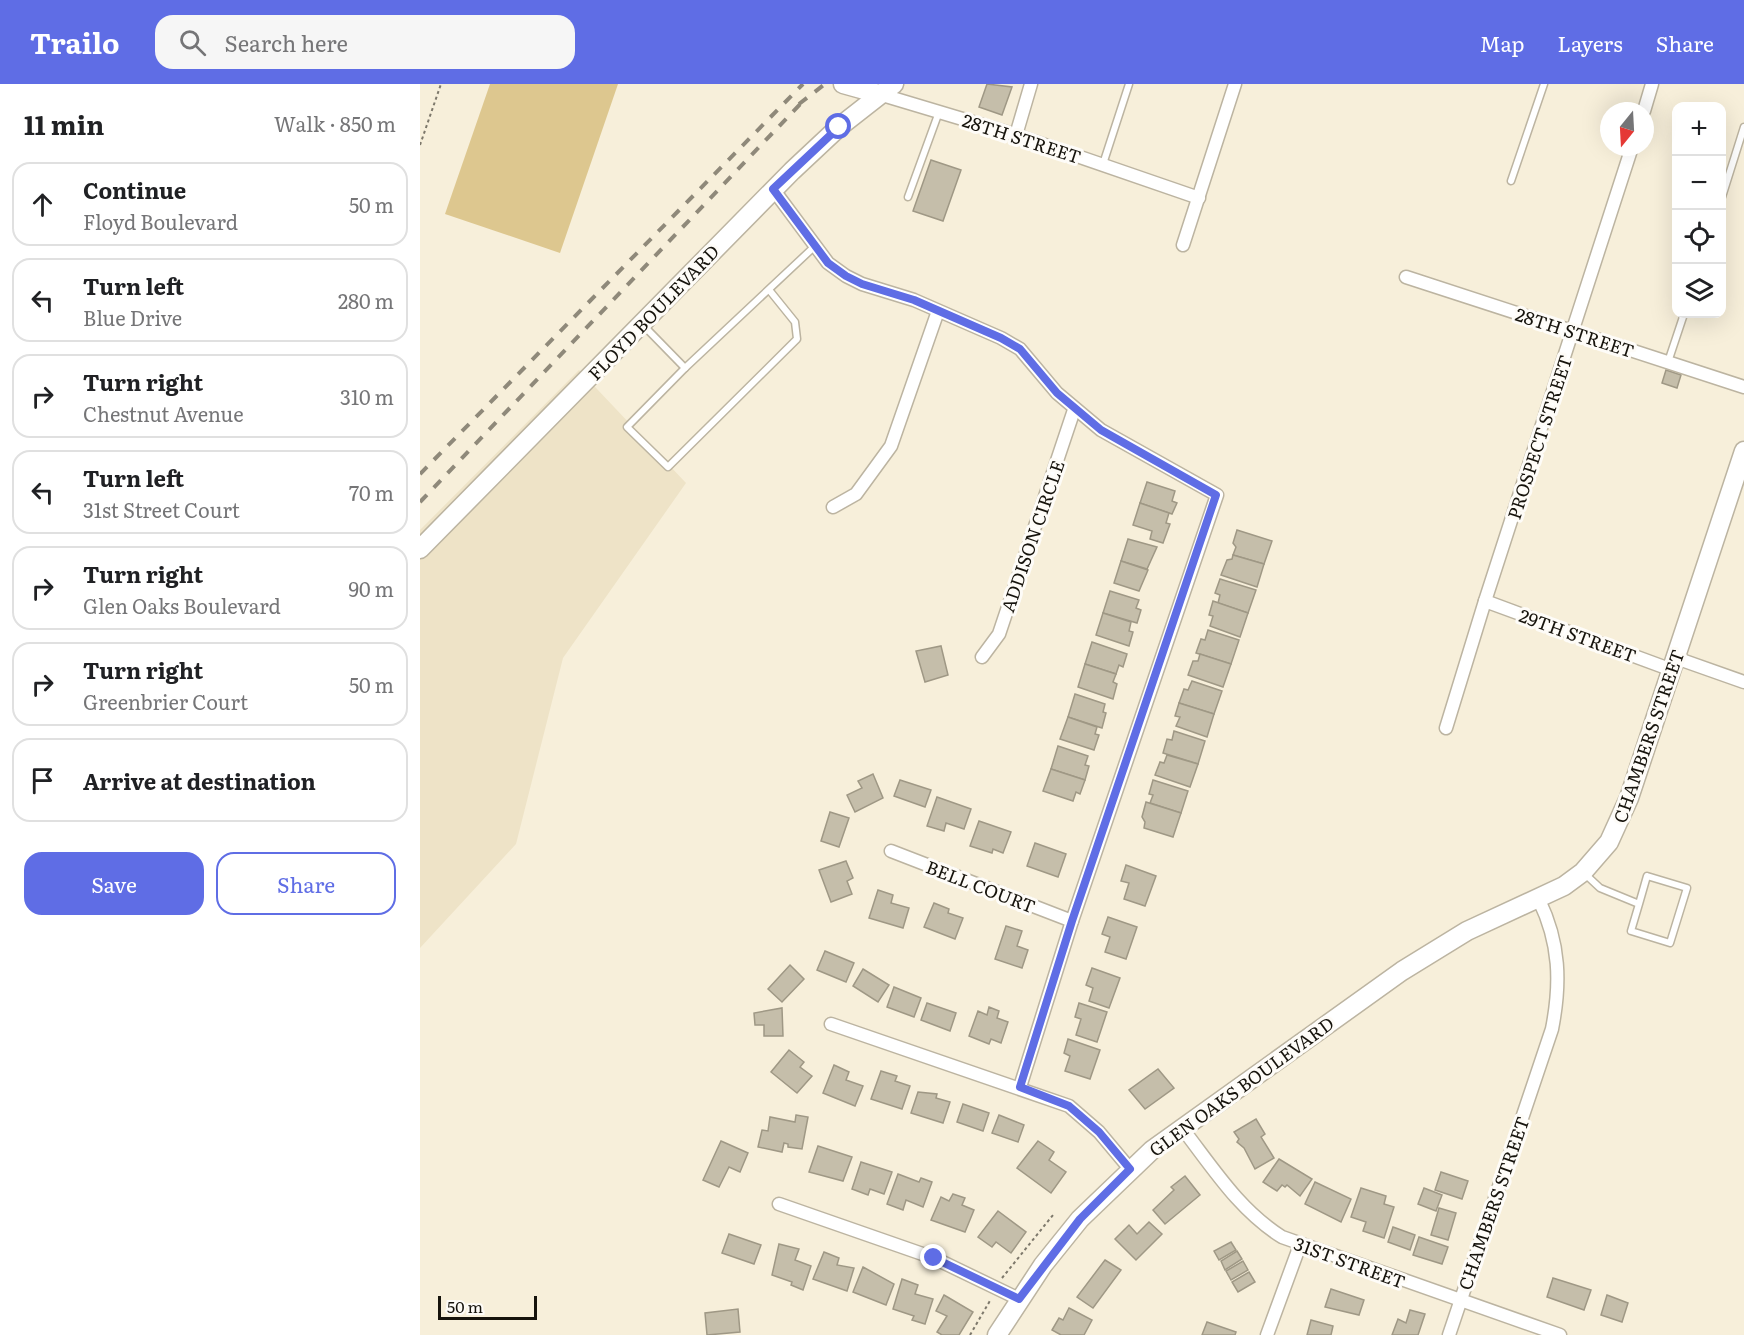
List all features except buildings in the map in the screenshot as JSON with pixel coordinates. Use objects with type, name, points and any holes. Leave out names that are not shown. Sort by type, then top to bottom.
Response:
[{"type":"main road","name":"28TH STREET","points":[[843,84],[879,94]]},
{"type":"main road","name":"FLOYD BOULEVARD","points":[[420,549],[773,189],[839,127],[894,84]]},
{"type":"main road","name":"CHAMBERS STREET","points":[[1539,900],[1582,872],[1609,842],[1629,798],[1744,451]]},
{"type":"main road","name":"GLEN OAKS BOULEVARD","points":[[997,1335],[1019,1299],[1080,1219],[1130,1169],[1182,1128],[1402,970],[1467,931],[1539,900]]},
{"type":"street","points":[[1016,135],[1031,84]]},
{"type":"street","points":[[1183,245],[1235,84]]},
{"type":"street","points":[[1647,102],[1652,84]]},
{"type":"street","name":"28TH STREET","points":[[879,94],[1016,135],[1199,198]]},
{"type":"street","name":"PROSPECT STREET","points":[[1446,728],[1629,156]]},
{"type":"street","points":[[773,189],[828,263],[846,276],[938,311],[1001,338],[1020,349],[1074,410],[1101,430],[1216,495],[1072,921],[1020,1087]]},
{"type":"street","name":"28TH STREET","points":[[1406,277],[1744,387]]},
{"type":"street","points":[[833,507],[856,494],[891,446],[938,311]]},
{"type":"street","name":"ADDISON CIRCLE","points":[[982,657],[999,634],[1074,410]]},
{"type":"street","name":"29TH STREET","points":[[1485,601],[1674,664],[1744,682]]},
{"type":"street","name":"BELL COURT","points":[[891,851],[1072,921]]},
{"type":"street","name":"CHAMBERS STREET","points":[[1449,1335],[1554,1018],[1559,995],[1558,954],[1549,920],[1539,900]]},
{"type":"street","points":[[831,1024],[1020,1087],[1069,1106],[1099,1132],[1130,1169]]},
{"type":"street","name":"31ST STREET","points":[[1182,1128],[1257,1221],[1300,1245],[1560,1335]]},
{"type":"street","points":[[779,1204],[916,1251],[998,1287],[1019,1299]]},
{"type":"street","points":[[1267,1335],[1300,1245]]},
{"type":"lane","points":[[1103,165],[1129,84]]},
{"type":"lane","points":[[1511,181],[1544,84]]},
{"type":"lane","points":[[908,197],[939,112]]},
{"type":"lane","points":[[1726,184],[1744,127]]},
{"type":"lane","points":[[770,291],[795,322],[797,339],[668,467],[627,427],[685,368],[770,291],[815,246]]},
{"type":"lane","points":[[1668,362],[1683,318]]},
{"type":"lane","points":[[642,324],[685,368]]},
{"type":"lane","points":[[1582,872],[1600,888],[1639,904]]},
{"type":"lane","points":[[1647,876],[1688,888],[1670,943],[1631,931],[1639,904],[1647,876]]},
{"type":"path","points":[[420,145],[441,84]]},
{"type":"path","points":[[970,1335],[1004,1273],[1053,1215]]},
{"type":"shaded area","points":[[490,84],[618,84],[560,253],[445,214]]},
{"type":"shaded area","points":[[579,370],[686,483],[563,658],[516,844],[420,948],[420,530]]},
{"type":"railway","points":[[420,474],[803,84]]},
{"type":"railway","points":[[799,104],[825,84]]},
{"type":"railway","points":[[420,502],[806,98]]},
{"type":"route","points":[[839,127],[773,189],[828,263],[862,284],[914,300],[1001,338],[1020,349],[1074,410],[1101,430],[1216,495],[1072,921],[1020,1087],[1069,1106],[1099,1132],[1130,1169],[1080,1219],[1019,1299],[934,1258]]}]
